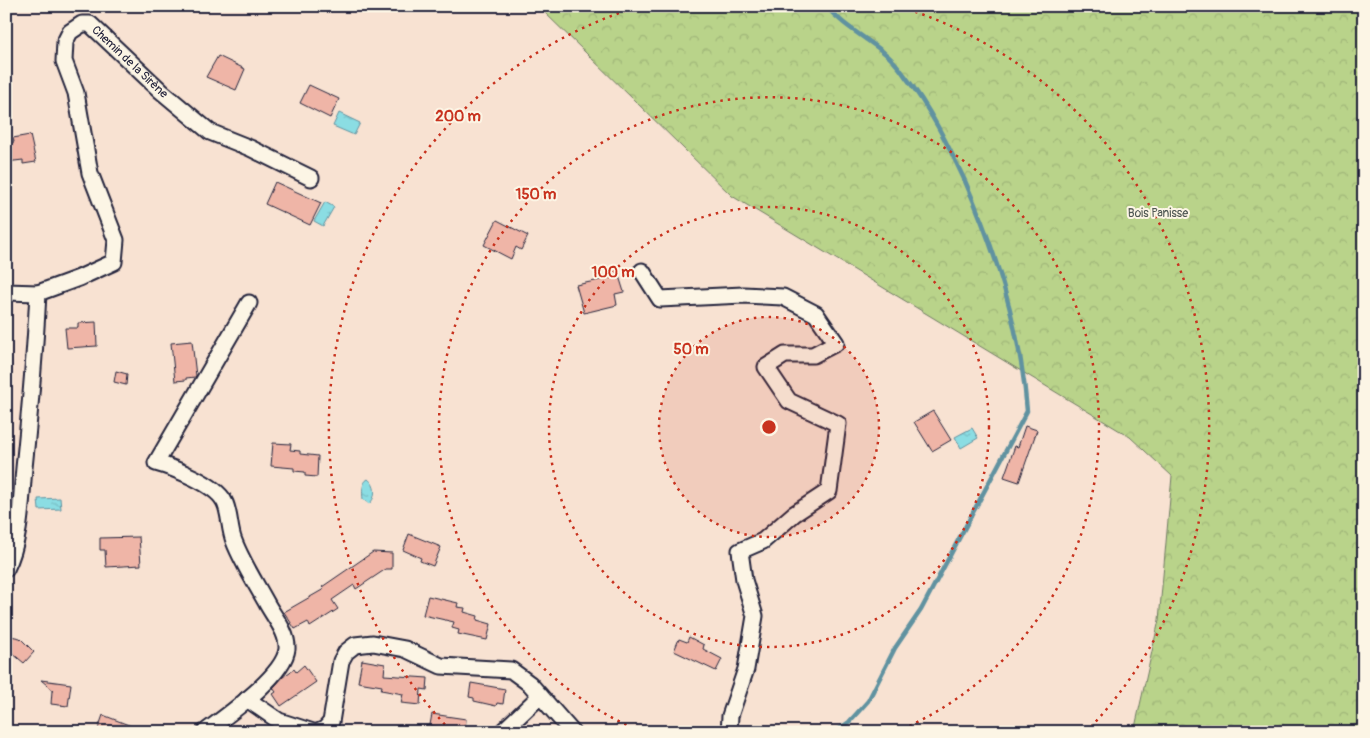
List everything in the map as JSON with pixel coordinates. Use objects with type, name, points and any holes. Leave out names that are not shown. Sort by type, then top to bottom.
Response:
[{"type":"street","name":"Chemin de la Sirène","points":[[6,292],[38,293],[79,278],[114,262],[116,240],[90,173],[76,93],[64,61],[65,42],[70,32],[82,24],[90,24],[160,91],[210,132],[250,148],[311,178]]},
{"type":"street","points":[[642,271],[660,300],[744,296],[783,297],[816,314],[836,343],[813,355],[785,355],[766,367],[790,401],[838,424],[829,491],[794,514],[763,541],[740,551],[744,580],[755,616],[746,669],[730,716],[729,732]]},
{"type":"street","points":[[6,569],[15,544],[22,493],[35,355],[38,293]]},
{"type":"street","points":[[205,732],[247,699],[278,668],[287,651],[285,636],[234,541],[224,501],[209,486],[171,467],[156,462],[249,303]]},
{"type":"street","points":[[318,732],[330,722],[341,661],[346,652],[355,645],[373,643],[405,649],[442,666],[511,670],[530,684],[572,732]]},
{"type":"street","points":[[502,732],[540,696]]},
{"type":"street","points":[[247,699],[279,721],[313,732]]},
{"type":"green space","name":"Bois Panisse","points":[[538,6],[1364,6],[1364,732],[1134,732],[1159,620],[1172,476],[1130,437],[732,196]]},
{"type":"water","points":[[339,113],[360,123],[354,135],[333,126]]},
{"type":"water","points":[[325,202],[334,207],[323,226],[314,221]]},
{"type":"water","points":[[972,428],[978,438],[961,448],[955,437]]},
{"type":"water","points":[[368,479],[373,484],[374,491],[372,501],[369,504],[363,499],[364,485]]},
{"type":"water","points":[[60,498],[61,509],[39,510],[38,499]]},
{"type":"building","points":[[218,56],[245,69],[236,90],[206,77]]},
{"type":"building","points":[[309,85],[339,99],[330,118],[300,103]]},
{"type":"building","points":[[30,135],[36,162],[23,164],[23,160],[6,162],[6,143],[14,142],[13,138]]},
{"type":"building","points":[[275,182],[321,203],[310,225],[265,204]]},
{"type":"building","points":[[497,220],[528,236],[521,250],[516,247],[511,259],[484,245]]},
{"type":"building","points":[[619,276],[624,292],[615,294],[617,305],[584,313],[576,285]]},
{"type":"building","points":[[96,322],[97,346],[67,348],[65,328],[78,328],[78,323]]},
{"type":"building","points":[[192,341],[196,376],[186,378],[186,380],[175,381],[171,343]]},
{"type":"building","points":[[116,371],[127,374],[126,385],[114,382]]},
{"type":"building","points":[[933,411],[951,440],[932,451],[914,422]]},
{"type":"building","points":[[1025,426],[1037,430],[1019,482],[1004,477],[1015,446],[1018,447]]},
{"type":"building","points":[[273,443],[291,444],[290,450],[300,451],[300,454],[318,456],[317,477],[305,476],[305,472],[294,471],[294,468],[271,466]]},
{"type":"building","points":[[409,534],[441,547],[433,566],[420,561],[421,558],[403,550]]},
{"type":"building","points":[[139,537],[141,565],[106,567],[105,550],[100,550],[100,538]]},
{"type":"building","points":[[373,552],[392,553],[392,569],[386,569],[356,589],[354,585],[332,600],[338,609],[310,627],[308,622],[295,629],[284,612],[324,589],[322,587]]},
{"type":"building","points":[[428,596],[458,603],[457,607],[465,608],[464,612],[478,616],[477,620],[491,624],[487,640],[458,634],[459,630],[452,628],[454,622],[423,615]]},
{"type":"building","points":[[6,635],[20,638],[34,652],[24,663],[12,653],[6,652]]},
{"type":"building","points":[[689,637],[704,645],[703,649],[722,659],[716,671],[674,651],[679,639],[687,642]]},
{"type":"building","points":[[362,660],[385,664],[384,675],[428,678],[427,690],[421,689],[420,705],[401,703],[403,694],[381,690],[382,686],[358,682]]},
{"type":"building","points":[[304,665],[316,682],[281,706],[273,694],[276,692],[273,688],[283,677],[294,669],[296,672]]},
{"type":"building","points":[[41,680],[71,684],[68,706],[51,704],[52,691],[54,691]]},
{"type":"building","points":[[471,683],[505,689],[503,704],[497,703],[496,706],[474,701],[474,698],[469,697]]},
{"type":"building","points":[[432,714],[466,719],[465,732],[437,732],[437,727],[430,725]]},
{"type":"building","points":[[103,715],[144,731],[144,732],[97,732]]},
{"type":"waterway","points":[[826,6],[839,19],[885,53],[897,66],[923,101],[952,154],[977,209],[1006,293],[1019,352],[1027,411],[921,610],[895,648],[868,701],[849,722],[835,732]]}]
